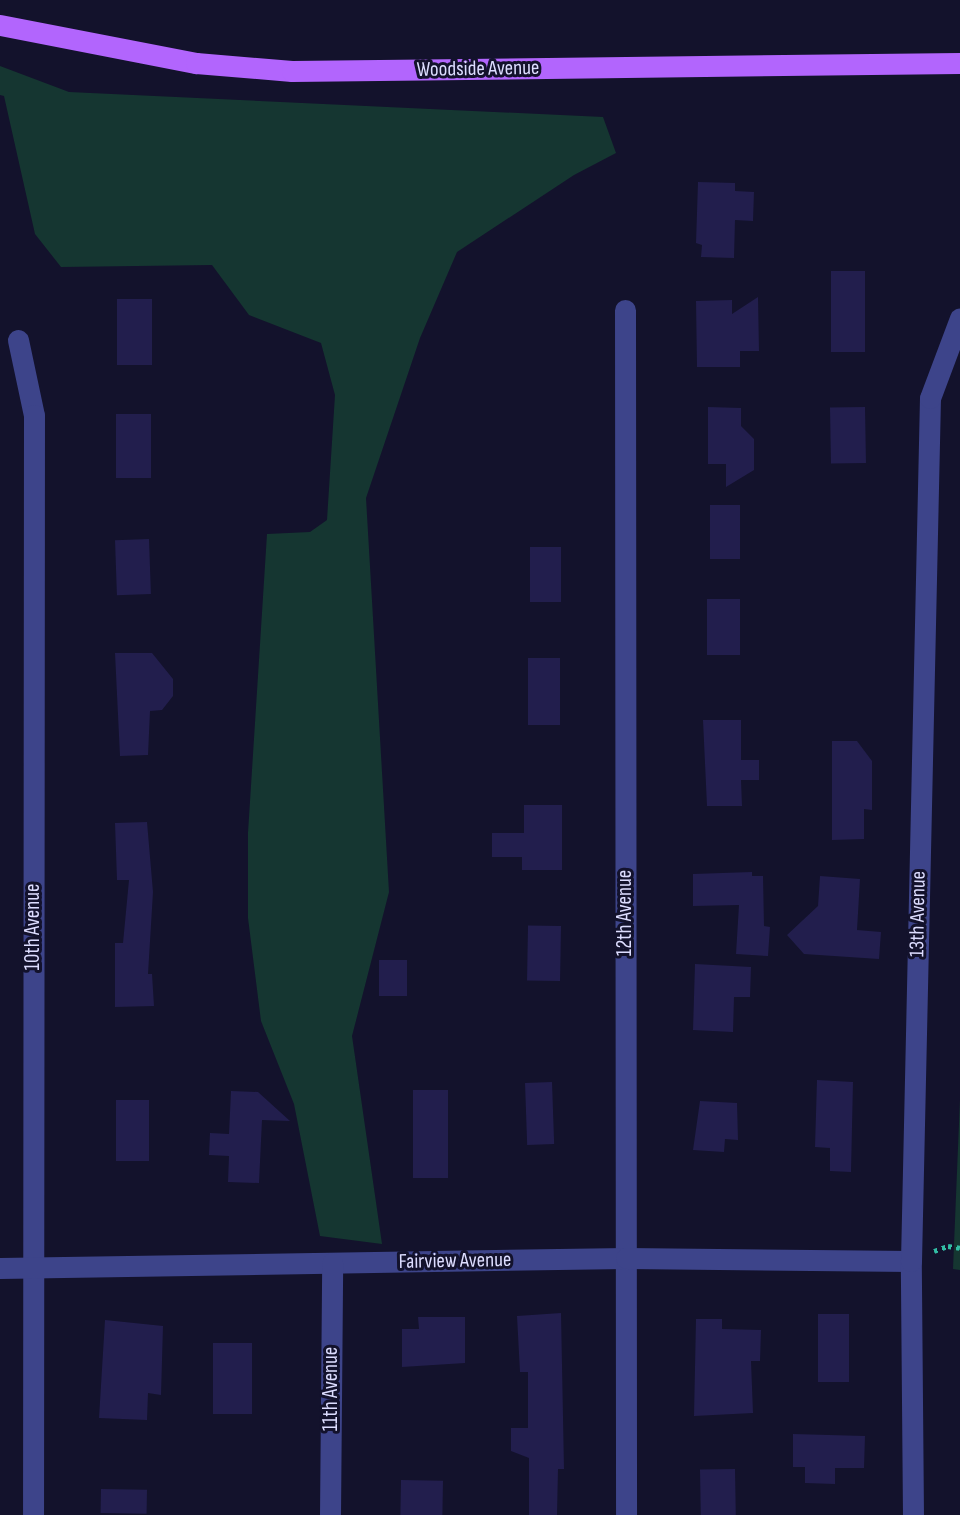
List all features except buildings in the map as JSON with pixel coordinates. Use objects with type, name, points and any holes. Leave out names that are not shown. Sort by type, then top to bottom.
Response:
[{"type":"main road","name":"Woodside Avenue","points":[[0,25],[196,63],[292,71],[960,63]]},
{"type":"street","name":"12th Avenue","points":[[625,310],[626,1515]]},
{"type":"street","name":"13th Avenue","points":[[913,1515],[911,1261],[930,398],[960,318]]},
{"type":"street","name":"10th Avenue","points":[[18,340],[34,415],[33,1515]]},
{"type":"street","name":"Fairview Avenue","points":[[0,1268],[626,1258],[911,1261]]},
{"type":"street","name":"11th Avenue","points":[[330,1515],[332,1263]]},
{"type":"green space","points":[[0,66],[69,92],[603,117],[616,153],[574,175],[457,252],[420,338],[366,498],[389,892],[352,1036],[382,1244],[320,1236],[294,1104],[261,1021],[248,918],[248,833],[267,534],[310,532],[327,520],[335,395],[321,343],[249,315],[212,265],[61,267],[35,234],[4,96],[0,95]]},
{"type":"green space","points":[[960,1099],[960,1270],[953,1269]]}]
